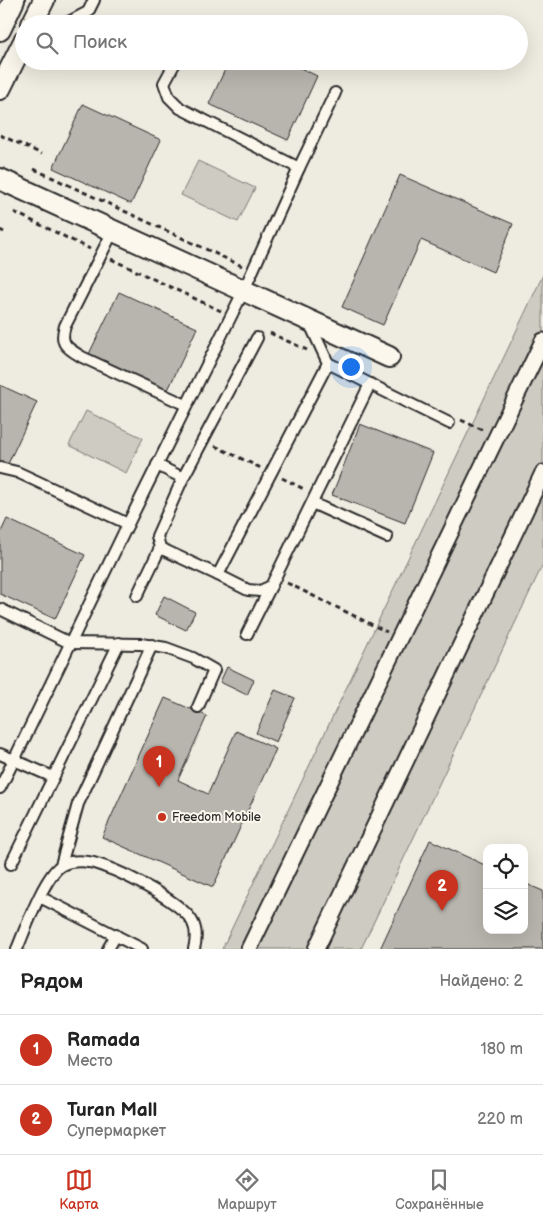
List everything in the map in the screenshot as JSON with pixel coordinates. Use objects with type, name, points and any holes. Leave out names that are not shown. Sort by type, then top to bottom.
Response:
[{"type":"street","points":[[0,30],[14,0]]},
{"type":"street","points":[[36,15],[44,0]]},
{"type":"street","points":[[0,89],[15,60]]},
{"type":"street","points":[[0,179],[389,357]]},
{"type":"street","points":[[249,949],[543,341]]},
{"type":"street","points":[[316,949],[543,473]]},
{"type":"lane","points":[[0,25],[3,0]]},
{"type":"lane","points":[[82,15],[88,12],[94,0]]},
{"type":"lane","points":[[171,70],[164,83],[169,97],[180,108],[299,168]]},
{"type":"lane","points":[[0,788],[244,290],[335,93]]},
{"type":"lane","points":[[113,231],[65,326],[62,334],[64,342],[69,349],[82,357],[186,405]]},
{"type":"lane","points":[[309,320],[328,363],[449,423]]},
{"type":"lane","points":[[137,596],[160,548],[157,536],[184,478],[256,338]]},
{"type":"lane","points":[[218,575],[328,363]]},
{"type":"lane","points":[[247,634],[370,384]]},
{"type":"lane","points":[[157,465],[184,478]]},
{"type":"lane","points":[[0,468],[17,472],[128,524]]},
{"type":"lane","points":[[312,503],[387,537]]},
{"type":"lane","points":[[160,548],[248,590],[260,591],[273,582]]},
{"type":"lane","points":[[0,609],[70,643],[119,643],[152,646],[166,648],[193,658],[214,670],[198,707]]},
{"type":"lane","points":[[11,864],[119,643]]},
{"type":"lane","points":[[17,949],[50,877],[61,865],[78,804],[152,646]]},
{"type":"lane","points":[[0,754],[52,777]]},
{"type":"lane","points":[[61,865],[84,861],[103,866],[166,897],[193,922],[196,938],[194,949]]},
{"type":"lane","points":[[40,897],[142,949]]},
{"type":"lane","points":[[108,949],[116,935]]},
{"type":"path","points":[[0,135],[42,154]]},
{"type":"path","points":[[34,169],[252,271]]},
{"type":"path","points":[[0,230],[4,232]]},
{"type":"path","points":[[273,582],[400,638]]},
{"type":"shaded area","points":[[198,161],[255,188],[238,222],[181,195]]},
{"type":"shaded area","points":[[543,275],[543,564],[361,949],[222,949]]},
{"type":"shaded area","points":[[86,411],[143,438],[126,473],[69,445]]},
{"type":"building","points":[[225,70],[305,70],[317,76],[288,140],[209,104]]},
{"type":"building","points":[[83,104],[161,140],[131,204],[53,168]]},
{"type":"building","points":[[400,175],[513,224],[493,272],[421,240],[383,325],[342,307]]},
{"type":"building","points":[[119,292],[197,328],[167,392],[88,356]]},
{"type":"building","points":[[0,385],[37,402],[7,466],[0,463]]},
{"type":"building","points":[[360,424],[433,453],[405,523],[332,495]]},
{"type":"building","points":[[7,519],[85,555],[55,619],[0,594],[0,534]]},
{"type":"building","points":[[164,596],[195,612],[186,630],[155,615]]},
{"type":"building","points":[[227,667],[254,680],[247,695],[220,682]]},
{"type":"building","points":[[275,690],[295,698],[276,742],[256,733]]},
{"type":"building","points":[[165,698],[207,716],[178,780],[208,794],[236,731],[276,749],[213,887],[102,837]]},
{"type":"building","points":[[430,840],[483,864],[483,934],[528,934],[528,885],[543,891],[543,949],[380,949]]},
{"type":"place","name":"Ramada","points":[[159,787]]},
{"type":"place","name":"Freedom Mobile","points":[[162,817]]},
{"type":"place","name":"Turan Mall","points":[[442,911]]}]
